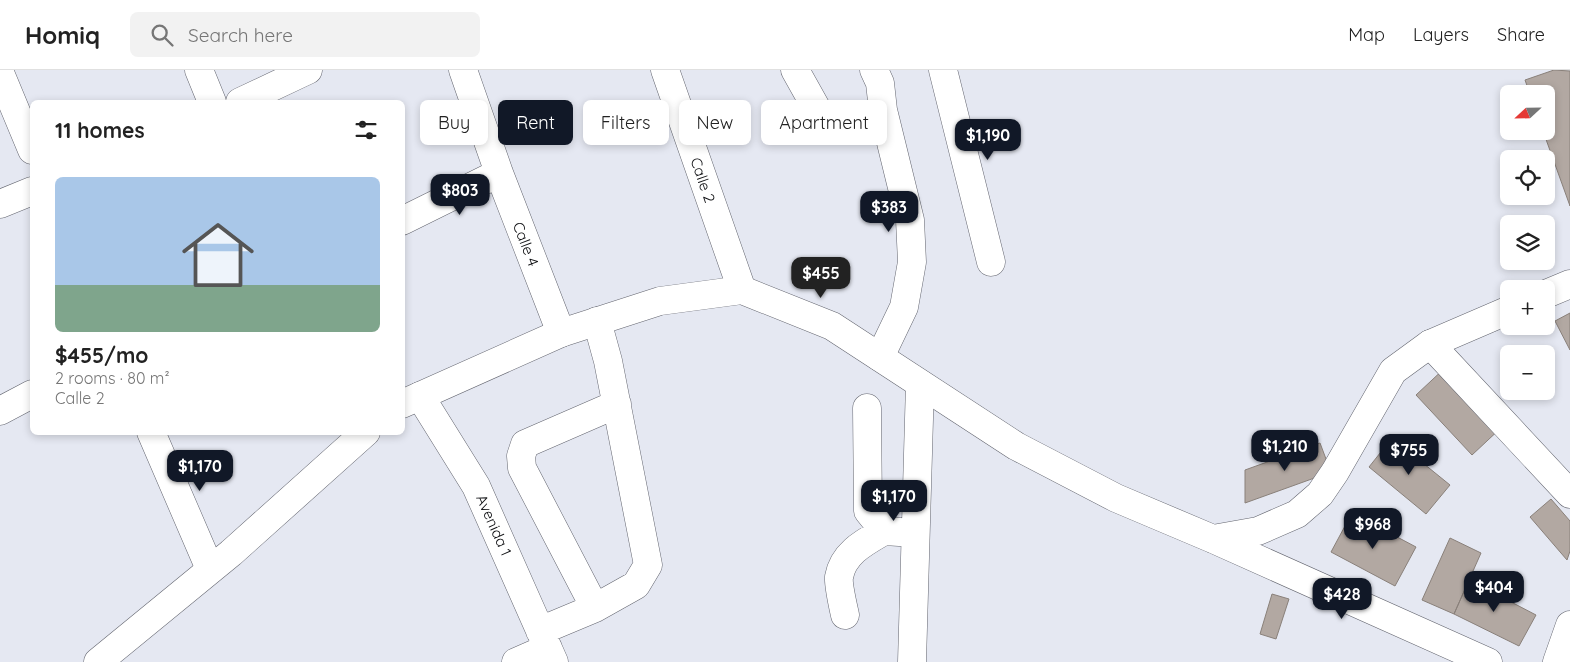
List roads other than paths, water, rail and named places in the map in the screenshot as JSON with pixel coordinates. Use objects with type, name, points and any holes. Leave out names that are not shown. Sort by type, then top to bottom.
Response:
[{"type":"street","points":[[198,70],[211,100]]},
{"type":"street","points":[[244,100],[308,70]]},
{"type":"street","name":"Calle 4","points":[[462,70],[499,174],[561,333]]},
{"type":"street","name":"Calle 2","points":[[665,70],[742,290]]},
{"type":"street","points":[[795,70],[811,100]]},
{"type":"street","points":[[874,70],[880,83],[882,100]]},
{"type":"street","points":[[943,70],[991,262]]},
{"type":"street","points":[[0,73],[30,145]]},
{"type":"street","points":[[880,357],[904,307],[912,262],[910,220],[887,126]]},
{"type":"street","points":[[405,220],[499,174]]},
{"type":"street","points":[[0,204],[30,192]]},
{"type":"street","points":[[1555,290],[1570,284]]},
{"type":"street","points":[[411,400],[561,333],[597,321],[660,301],[742,290],[832,326],[1016,446],[1116,498],[1213,539],[1488,662]]},
{"type":"street","points":[[1213,539],[1258,531],[1297,514],[1320,494],[1335,472],[1392,371],[1430,344],[1500,314]]},
{"type":"street","points":[[516,662],[547,647],[595,608],[636,585],[648,565],[617,404],[597,321]]},
{"type":"street","points":[[1430,344],[1570,494]]},
{"type":"street","points":[[912,662],[920,384]]},
{"type":"street","points":[[0,411],[30,395]]},
{"type":"street","name":"Avenida 1","points":[[411,400],[476,486],[547,647]]},
{"type":"street","points":[[595,608],[522,468],[521,456],[526,444],[617,404]]},
{"type":"street","points":[[867,408],[868,511],[884,531]]},
{"type":"street","points":[[152,435],[210,569]]},
{"type":"street","points":[[98,662],[231,552],[360,435]]},
{"type":"street","points":[[845,615],[839,578],[846,560],[858,546],[884,531],[915,533]]},
{"type":"street","points":[[1557,662],[1570,625]]}]
